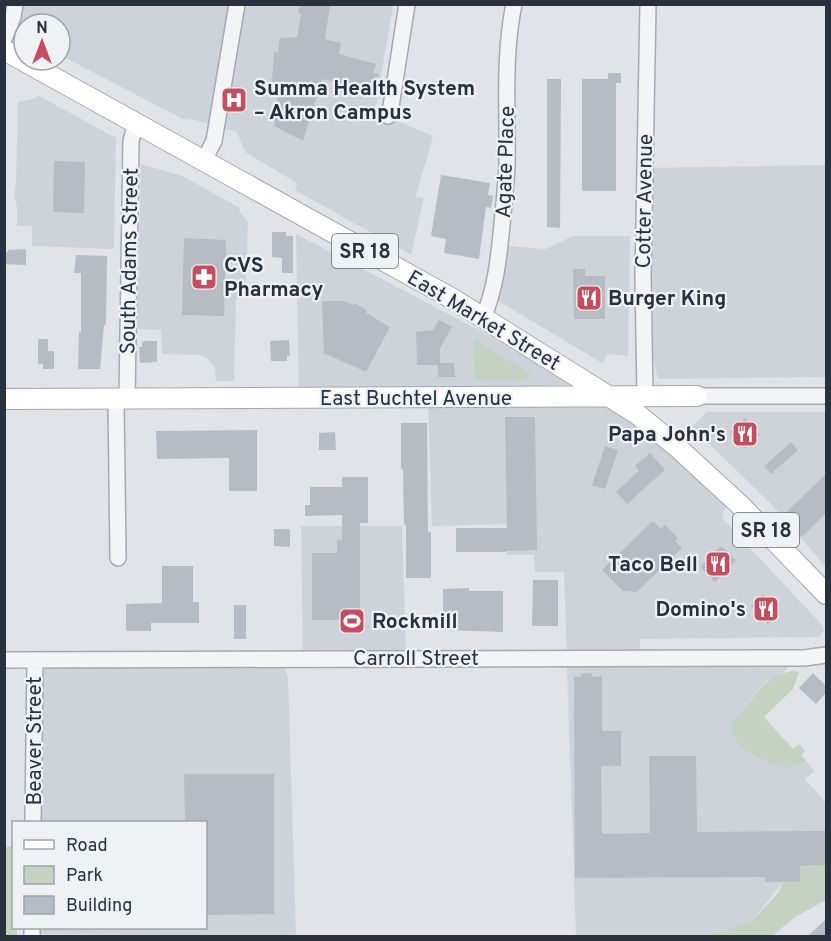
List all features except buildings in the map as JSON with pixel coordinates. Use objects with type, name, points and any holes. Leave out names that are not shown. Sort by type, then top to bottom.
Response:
[{"type":"main road","name":"East Market Street","points":[[4,51],[204,160],[483,318],[637,414],[677,447],[768,532],[826,594]]},
{"type":"main road","name":"East Buchtel Avenue","points":[[4,399],[697,396]]},
{"type":"street","points":[[4,39],[13,17],[15,4]]},
{"type":"street","points":[[204,160],[214,141],[237,4]]},
{"type":"street","points":[[388,116],[406,4]]},
{"type":"street","name":"Agate Place","points":[[483,318],[497,274],[501,236],[507,166],[508,54],[514,4]]},
{"type":"street","name":"Cotter Avenue","points":[[645,396],[643,277],[648,4]]},
{"type":"street","name":"South Adams Street","points":[[118,558],[122,399],[130,233],[131,141],[136,123]]},
{"type":"street","name":"East Buchtel Avenue","points":[[697,396],[826,396]]},
{"type":"street","name":"Carroll Street","points":[[4,660],[804,657],[826,655]]},
{"type":"street","name":"Beaver Street","points":[[33,821],[35,660]]},
{"type":"shaded area","name":"Summa Health System – Akron Campus","points":[[5,5],[393,5],[375,112],[433,136],[416,196],[424,198],[411,255],[295,190],[297,183],[245,152],[237,132],[195,120],[183,119],[72,61],[72,12],[12,12],[12,30],[7,28],[5,33]]},
{"type":"shaded area","points":[[37,95],[116,138],[114,249],[32,246],[32,226],[17,226],[17,207],[14,195],[18,102],[36,98]]},
{"type":"shaded area","points":[[141,164],[182,176],[240,208],[239,211],[248,222],[245,298],[236,299],[234,381],[216,381],[215,367],[207,358],[200,355],[162,354],[161,330],[137,329]]},
{"type":"shaded area","points":[[826,165],[826,377],[658,379],[653,359],[651,168]]},
{"type":"shaded area","points":[[296,234],[599,393],[299,395]]},
{"type":"shaded area","points":[[573,236],[630,236],[628,356],[608,354],[602,363],[498,301],[505,246],[546,249]]},
{"type":"shaded area","points":[[428,400],[606,400],[728,500],[722,518],[823,626],[824,631],[816,637],[640,639],[640,656],[567,656],[564,572],[535,572],[534,555],[507,555],[506,524],[432,526]]},
{"type":"shaded area","points":[[707,412],[826,412],[826,567],[774,507],[692,427]]},
{"type":"shaded area","points":[[301,526],[402,526],[406,655],[303,653]]},
{"type":"shaded area","points":[[283,659],[288,678],[296,936],[32,934],[33,929],[207,929],[207,821],[33,821],[35,660]]},
{"type":"shaded area","points":[[567,664],[789,666],[783,673],[765,682],[750,700],[733,735],[751,755],[786,769],[807,762],[814,771],[805,779],[826,803],[826,865],[800,866],[800,882],[783,882],[752,921],[708,936],[576,936]]},
{"type":"green space","points":[[475,340],[529,373],[530,376],[525,379],[475,379],[473,350]]},
{"type":"green space","points":[[792,671],[799,672],[793,689],[764,717],[793,749],[799,744],[805,751],[801,755],[807,762],[786,769],[748,752],[737,741],[732,727],[734,721],[763,685],[775,677]]},
{"type":"green space","points":[[5,847],[12,847],[12,929],[17,929],[17,936],[5,936]]},
{"type":"green space","points":[[826,865],[826,900],[795,917],[772,936],[708,936],[752,921],[778,893],[783,882],[800,882],[800,866]]},
{"type":"place","name":"Summa Health System – Akron Campus","points":[[234,100]]},
{"type":"place","name":"CVS Pharmacy","points":[[204,277]]},
{"type":"place","name":"Burger King","points":[[589,298]]},
{"type":"place","name":"Papa John's","points":[[745,434]]},
{"type":"place","name":"Taco Bell","points":[[718,564]]},
{"type":"place","name":"Domino's","points":[[766,609]]},
{"type":"place","name":"Rockmill","points":[[352,621]]}]
